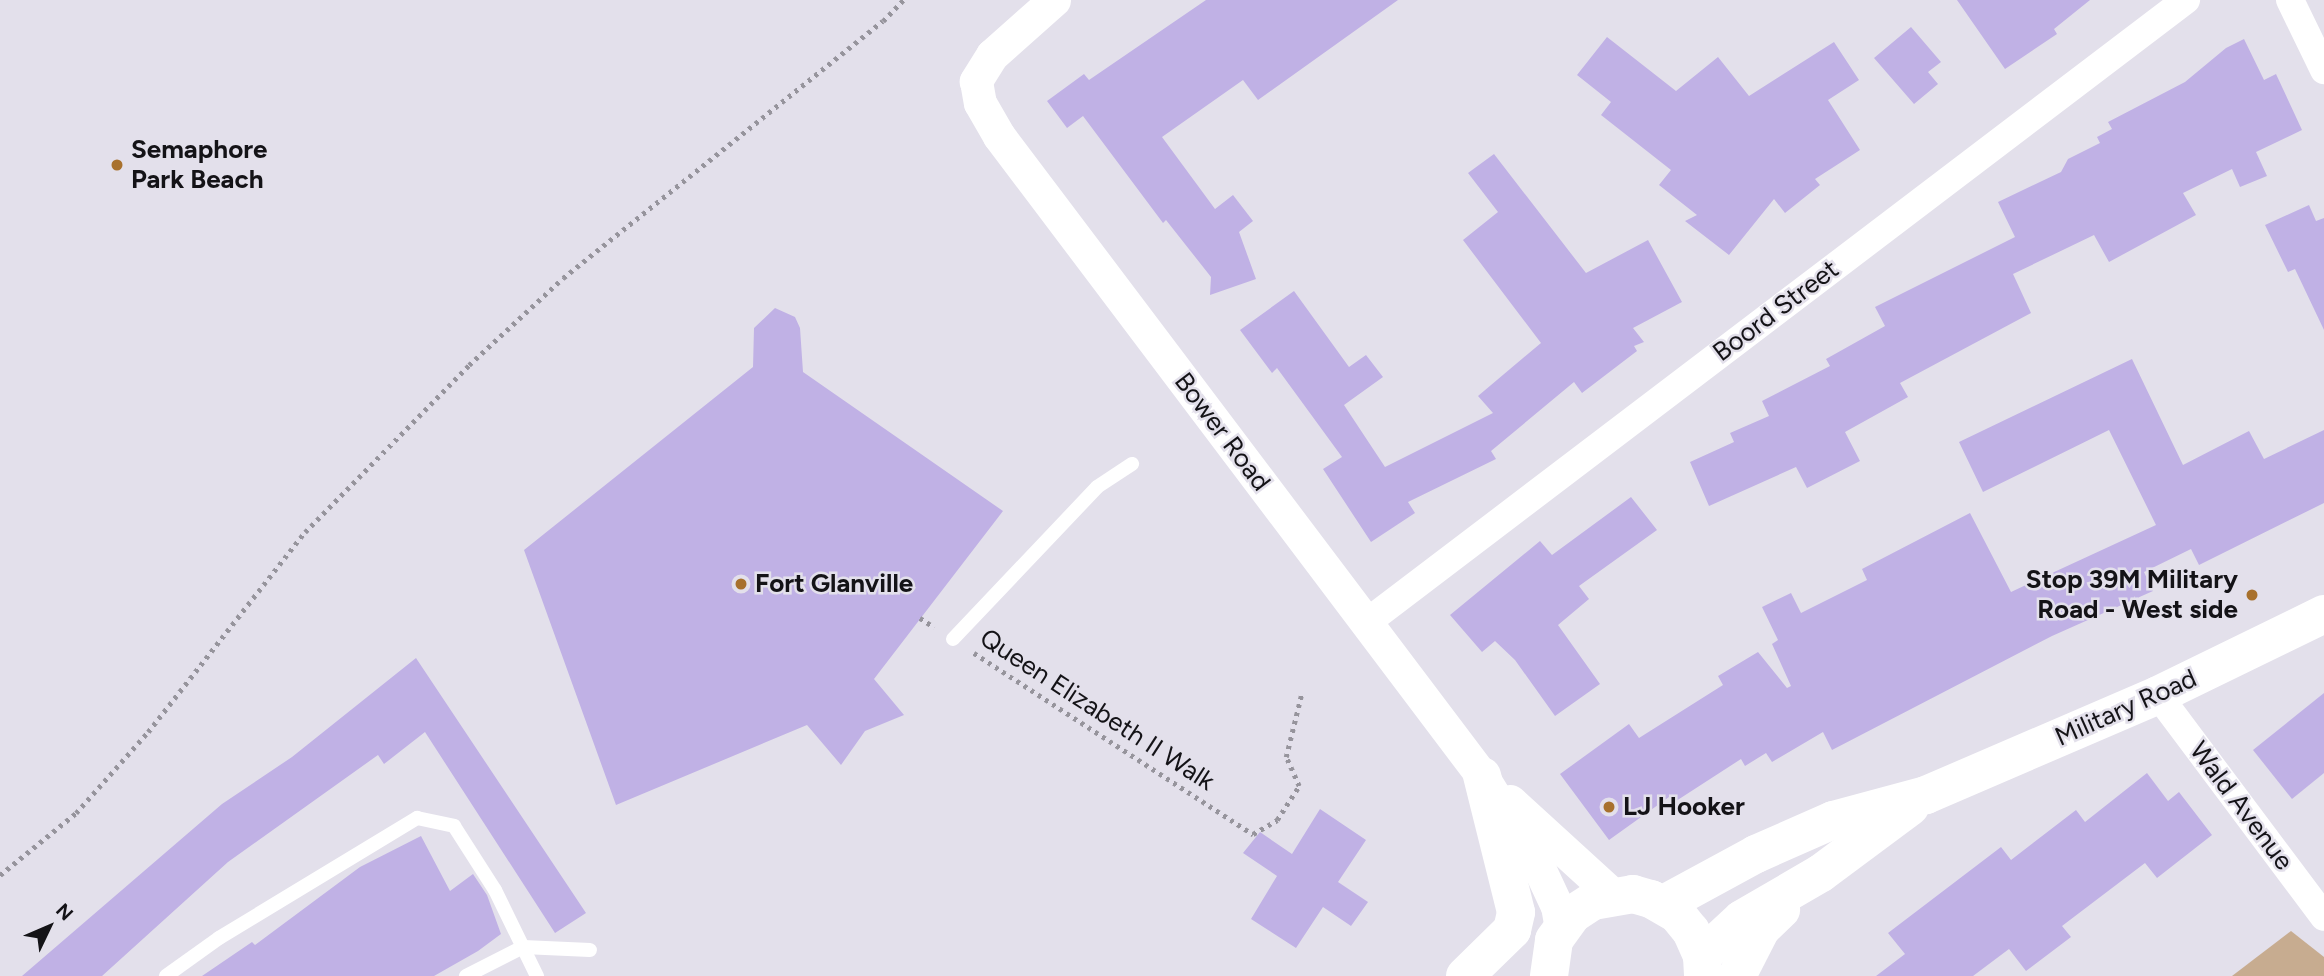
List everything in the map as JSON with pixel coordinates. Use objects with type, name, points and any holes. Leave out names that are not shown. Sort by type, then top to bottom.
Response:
[{"type":"main road","name":"Military Road","points":[[1664,904],[1756,853],[1833,820],[1926,795],[2158,695],[2324,614]]},
{"type":"main road","points":[[1465,976],[1513,930],[1516,912],[1482,776]]},
{"type":"main road","name":"Military Road","points":[[1702,966],[1742,919],[1821,873],[1926,795]]},
{"type":"main road","points":[[1737,976],[1761,929],[1821,873]]},
{"type":"main road","points":[[1539,972],[1561,929],[1594,901],[1613,895],[1633,894],[1664,904],[1691,931],[1702,966]]},
{"type":"street","name":"Bower Road","points":[[1054,0],[992,55],[976,80],[980,103],[999,136],[1482,776],[1540,870],[1557,906],[1561,929]]},
{"type":"street","name":"Boord Street","points":[[1366,623],[2186,0]]},
{"type":"street","points":[[2290,0],[2324,70]]},
{"type":"street","name":"Wald Avenue","points":[[2158,695],[2324,916]]},
{"type":"street","name":"Bower Road","points":[[1482,776],[1613,895]]},
{"type":"lane","points":[[953,639],[1097,487],[1132,464]]},
{"type":"lane","points":[[166,976],[417,818],[454,826],[495,890],[537,976]]},
{"type":"lane","points":[[466,976],[523,947],[590,950]]},
{"type":"path","points":[[0,874],[76,813],[148,732],[305,532],[469,365],[564,278],[883,21],[903,0]]},
{"type":"path","name":"Queen Elizabeth II Walk","points":[[920,618],[1253,834],[1277,820],[1299,786],[1286,757],[1302,692]]},
{"type":"shaded area","points":[[2291,931],[2324,957],[2324,976],[2232,976]]},
{"type":"building","points":[[1206,0],[1398,0],[1258,100],[1243,80],[1162,137],[1215,209],[1233,195],[1253,221],[1239,232],[1256,279],[1210,295],[1211,277],[1166,220],[1163,223],[1083,116],[1067,128],[1047,101],[1084,74],[1089,80]]},
{"type":"building","points":[[1957,0],[2090,0],[2054,29],[2057,34],[2005,69]]},
{"type":"building","points":[[1911,27],[1941,62],[1928,72],[1938,84],[1914,104],[1874,58]]},
{"type":"building","points":[[1607,37],[1676,91],[1718,57],[1749,96],[1834,42],[1859,80],[1828,100],[1860,150],[1815,179],[1820,185],[1785,213],[1774,199],[1729,255],[1685,221],[1697,215],[1659,185],[1671,170],[1601,115],[1611,102],[1577,75]]},
{"type":"building","points":[[2244,39],[2264,80],[2276,74],[2302,130],[2256,152],[2267,176],[2240,187],[2232,169],[2183,193],[2196,215],[2109,262],[2094,235],[2013,274],[2031,313],[1900,383],[1908,397],[1845,432],[1860,461],[1807,488],[1796,467],[1709,506],[1690,462],[1734,442],[1730,433],[1769,416],[1762,401],[1830,366],[1826,359],[1885,326],[1875,307],[2015,237],[1998,202],[2061,172],[2068,159],[2100,143],[2097,137],[2112,129],[2108,122],[2185,82],[2226,48]]},
{"type":"building","points":[[1494,154],[1586,273],[1648,240],[1682,302],[1633,328],[1644,342],[1634,346],[1637,351],[1582,393],[1574,382],[1491,451],[1496,459],[1408,502],[1415,513],[1371,542],[1323,469],[1342,457],[1277,368],[1272,373],[1240,330],[1294,291],[1349,367],[1366,355],[1383,377],[1344,405],[1385,467],[1493,413],[1478,396],[1541,343],[1463,240],[1498,212],[1468,173]]},
{"type":"building","points":[[2309,205],[2316,221],[2324,218],[2324,330],[2295,269],[2288,272],[2265,225]]},
{"type":"building","name":"Fort Glanville","points":[[775,308],[795,317],[800,328],[803,372],[1003,511],[874,679],[904,715],[865,731],[841,765],[807,725],[616,805],[524,550],[753,367],[754,328]]},
{"type":"building","points":[[2132,359],[2183,465],[2249,431],[2264,459],[2324,430],[2324,503],[2199,565],[2191,549],[2144,572],[2153,591],[2052,636],[1832,750],[1823,732],[1772,762],[1766,753],[1745,766],[1741,759],[1673,803],[1669,797],[1609,840],[1560,774],[1629,724],[1639,738],[1723,685],[1718,676],[1758,652],[1787,688],[1791,686],[1772,644],[1778,640],[1762,607],[1791,593],[1801,613],[1867,580],[1862,569],[1970,513],[2011,592],[2156,525],[2109,430],[1983,492],[1959,442]]},
{"type":"building","points":[[1631,497],[1657,530],[1579,586],[1589,599],[1558,625],[1600,684],[1555,716],[1515,660],[1495,641],[1482,652],[1450,615],[1540,541],[1552,555]]},
{"type":"building","points":[[416,658],[586,913],[555,933],[425,732],[384,764],[378,755],[228,862],[102,976],[22,976],[222,804],[292,757]]},
{"type":"building","points":[[2324,693],[2324,773],[2292,799],[2253,750]]},
{"type":"building","points":[[2147,773],[2168,801],[2179,792],[2212,835],[2157,878],[2145,863],[2062,926],[2071,937],[2026,971],[2009,949],[1973,976],[1876,976],[1905,954],[1888,933],[2001,847],[2011,860],[2076,810],[2085,822]]},
{"type":"building","points":[[1320,809],[1366,840],[1338,882],[1368,902],[1351,926],[1323,907],[1296,948],[1251,919],[1277,876],[1243,853],[1260,832],[1292,854]]},
{"type":"building","points":[[421,836],[450,891],[473,874],[487,895],[501,934],[478,951],[434,976],[202,976],[252,942],[255,945],[360,867]]},
{"type":"place","name":"Semaphore Park Beach","points":[[117,165]]},
{"type":"place","name":"Fort Glanville","points":[[741,584]]},
{"type":"place","name":"Stop 39M Military Road - West side","points":[[2252,595]]},
{"type":"place","name":"LJ Hooker","points":[[1609,807]]}]
